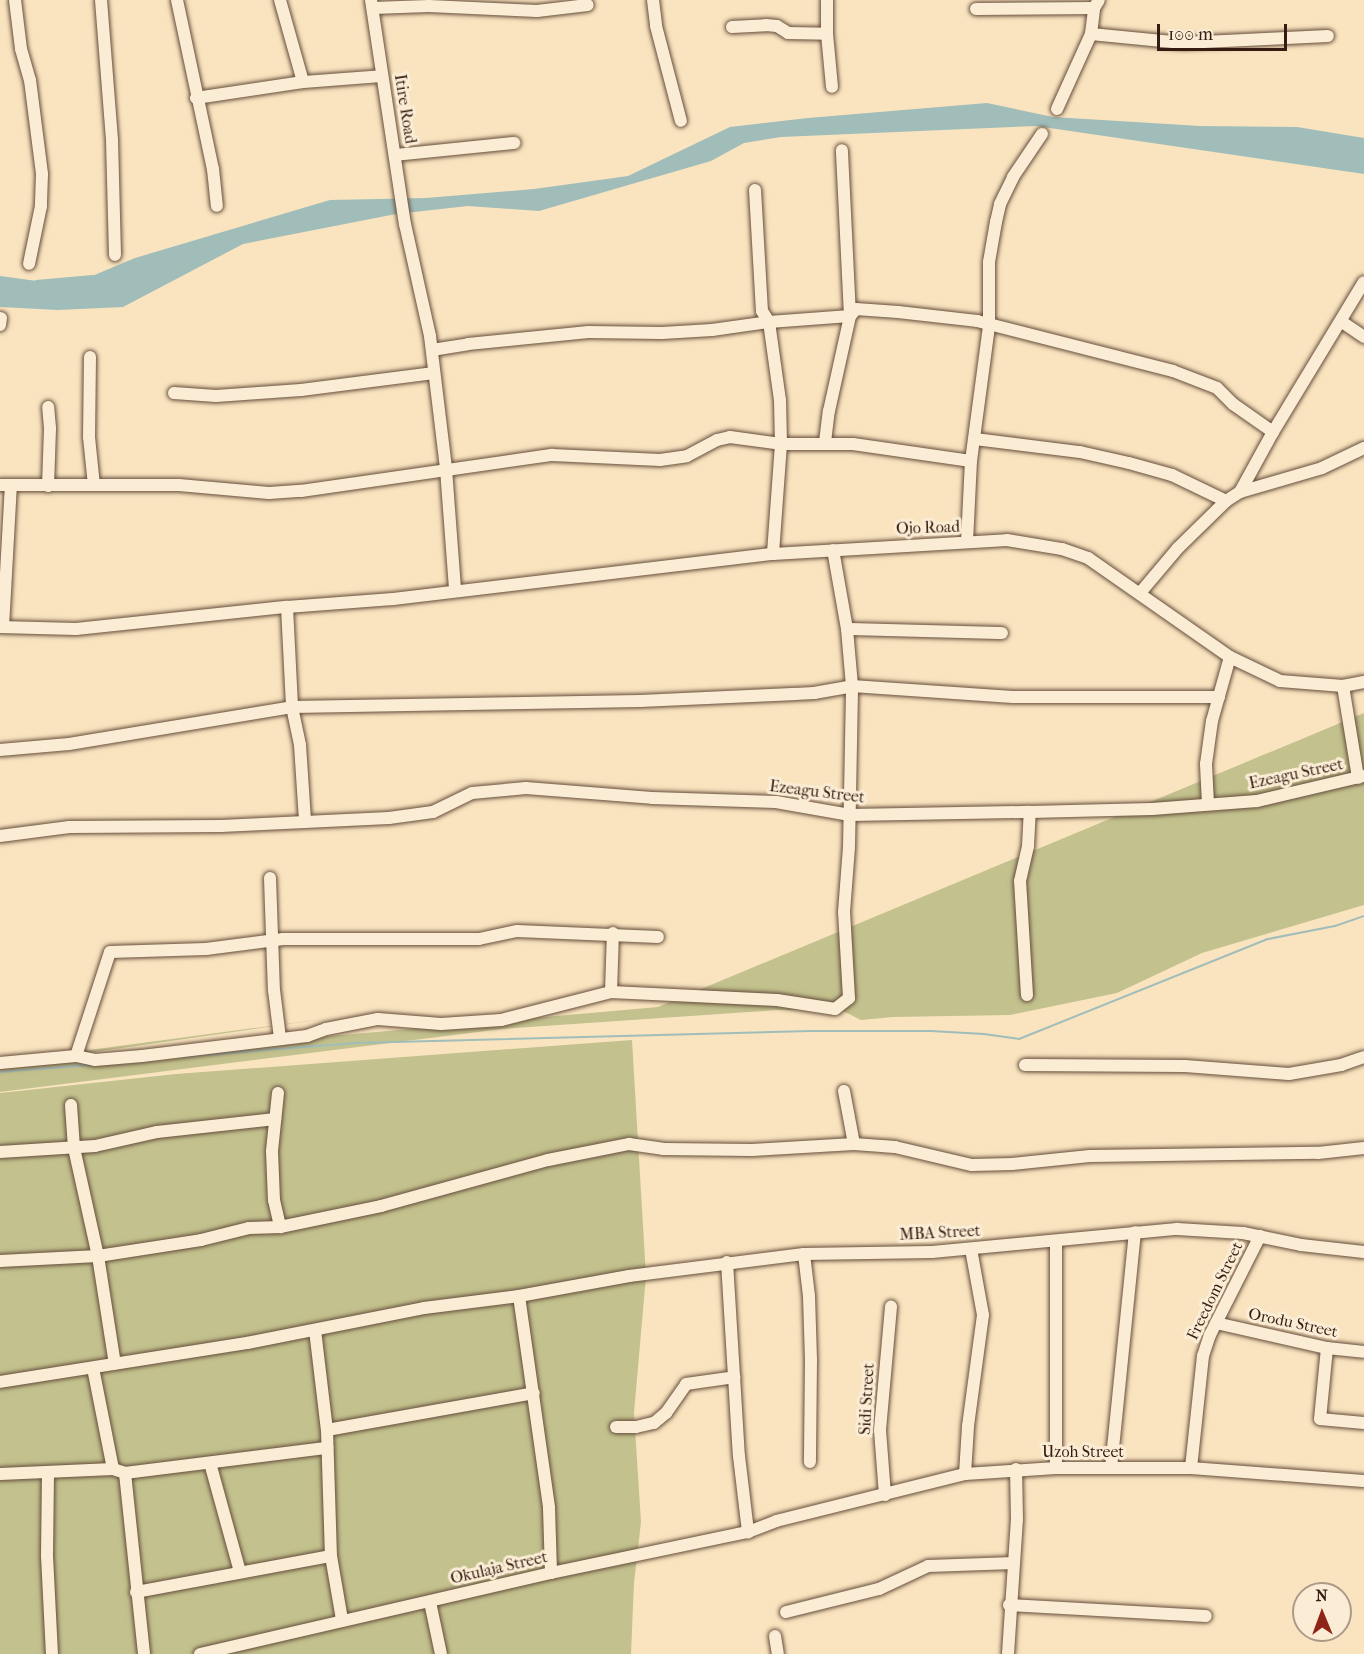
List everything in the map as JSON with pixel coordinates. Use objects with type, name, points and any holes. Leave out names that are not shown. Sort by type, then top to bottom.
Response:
[{"type":"street","points":[[15,0],[40,158],[41,206],[29,264]]},
{"type":"street","points":[[101,0],[111,122],[115,255]]},
{"type":"street","points":[[177,0],[196,98],[213,169],[217,206]]},
{"type":"street","points":[[280,0],[303,81]]},
{"type":"street","points":[[653,0],[656,26],[681,122]]},
{"type":"street","points":[[827,0],[827,34],[832,87]]},
{"type":"street","points":[[372,4],[430,3],[537,11],[588,5]]},
{"type":"street","name":"Itire Road","points":[[372,4],[405,224],[432,350],[446,469],[455,590]]},
{"type":"street","points":[[976,9],[1096,4],[1091,34],[1057,109]]},
{"type":"street","points":[[732,27],[766,25],[777,26],[788,33],[827,34]]},
{"type":"street","points":[[1091,34],[1183,43],[1328,36]]},
{"type":"street","points":[[196,98],[303,81],[382,76]]},
{"type":"street","points":[[967,542],[971,461],[989,326],[989,262],[1000,204],[1013,177],[1042,134]]},
{"type":"street","points":[[395,155],[514,142]]},
{"type":"street","points":[[825,442],[829,411],[850,316],[842,150]]},
{"type":"street","points":[[754,190],[762,311],[769,322],[780,400],[781,444],[773,554]]},
{"type":"street","points":[[1240,492],[1273,432],[1342,322],[1364,282]]},
{"type":"street","points":[[432,350],[468,344],[588,332],[662,333],[850,316],[856,309],[868,309],[967,320],[1196,379],[1217,388],[1233,404],[1273,432]]},
{"type":"street","points":[[1342,322],[1364,338]]},
{"type":"street","points":[[90,357],[89,437],[94,485]]},
{"type":"street","points":[[174,393],[216,396],[301,390],[434,373]]},
{"type":"street","points":[[48,407],[50,428],[48,486]]},
{"type":"street","points":[[2,627],[6,485],[179,485],[269,493],[328,487],[552,455],[660,460],[687,456],[717,440],[730,437],[781,444],[825,442],[971,461]]},
{"type":"street","points":[[975,440],[1080,452],[1129,463],[1172,475],[1226,501]]},
{"type":"street","points":[[1140,593],[1178,548],[1226,501],[1240,492],[1322,468],[1364,447]]},
{"type":"street","name":"Ojo Road","points":[[2,627],[75,629],[287,607],[393,599],[773,554],[1007,540],[1062,549],[1088,558],[1230,657],[1280,681],[1343,686],[1364,682]]},
{"type":"street","points":[[0,1064],[76,1056],[95,1060],[307,1036],[326,1029],[378,1019],[441,1024],[501,1020],[611,992],[777,1000],[835,1009],[849,998],[844,912],[850,815],[852,686],[847,629],[833,550]]},
{"type":"street","points":[[287,607],[292,707],[300,745],[305,820]]},
{"type":"street","points":[[847,629],[1002,633]]},
{"type":"street","points":[[1208,804],[1206,764],[1212,721],[1230,657]]},
{"type":"street","points":[[0,750],[69,744],[292,707],[640,700],[814,693],[852,686],[979,696],[1219,697]]},
{"type":"street","points":[[1343,686],[1361,777]]},
{"type":"street","name":"Ezeagu Street","points":[[0,836],[69,827],[221,826],[305,820],[358,820],[433,812],[472,793],[526,788],[652,798],[776,802],[850,815],[1152,809],[1257,801],[1361,777]]},
{"type":"street","points":[[1027,995],[1020,881],[1028,846],[1030,812]]},
{"type":"street","points":[[270,878],[274,990],[280,1038]]},
{"type":"street","points":[[76,1056],[110,952],[206,949],[272,941],[479,939],[517,931],[613,933],[658,937]]},
{"type":"street","points":[[611,992],[613,933]]},
{"type":"street","points":[[1025,1065],[1185,1065],[1289,1074],[1341,1065],[1364,1057]]},
{"type":"street","points":[[844,1091],[854,1144]]},
{"type":"street","points":[[278,1093],[273,1174],[280,1227]]},
{"type":"street","points":[[71,1105],[74,1148],[98,1256],[115,1364]]},
{"type":"street","points":[[0,1152],[74,1148],[192,1126],[275,1119]]},
{"type":"street","points":[[0,1262],[98,1256],[201,1240],[249,1228],[280,1227],[381,1206],[548,1160],[630,1144],[663,1149],[752,1150],[854,1144],[895,1147],[972,1165],[1181,1152],[1318,1153],[1364,1148]]},
{"type":"street","name":"MBA Street","points":[[0,1382],[315,1330],[424,1308],[519,1296],[612,1278],[804,1254],[932,1252],[1135,1232],[1212,1229],[1301,1245],[1364,1252]]},
{"type":"street","points":[[1111,1468],[1135,1232]]},
{"type":"street","name":"Freedom Street","points":[[1191,1468],[1199,1373],[1216,1323],[1260,1236]]},
{"type":"street","points":[[1056,1241],[1056,1468]]},
{"type":"street","points":[[965,1474],[968,1426],[983,1315],[971,1249]]},
{"type":"street","points":[[804,1254],[809,1296],[811,1360],[810,1462]]},
{"type":"street","points":[[727,1262],[740,1456],[748,1532]]},
{"type":"street","points":[[519,1296],[549,1508],[551,1572]]},
{"type":"street","name":"Sidi Street","points":[[885,1495],[880,1430],[891,1306]]},
{"type":"street","name":"Orodu Street","points":[[1216,1323],[1327,1348],[1364,1352]]},
{"type":"street","points":[[315,1330],[327,1430],[331,1556],[342,1620]]},
{"type":"street","points":[[1327,1348],[1320,1419],[1364,1423]]},
{"type":"street","points":[[93,1368],[119,1471],[144,1654]]},
{"type":"street","points":[[616,1427],[636,1427],[654,1423],[666,1413],[686,1384],[735,1377]]},
{"type":"street","points":[[327,1430],[534,1393]]},
{"type":"street","points":[[0,1474],[119,1471],[210,1463],[327,1448]]},
{"type":"street","points":[[210,1463],[240,1572]]},
{"type":"street","name":"Uzoh Street","points":[[806,1514],[885,1495],[893,1490],[965,1474],[1016,1469],[1191,1468],[1364,1481]]},
{"type":"street","points":[[1008,1654],[1014,1563],[1016,1469]]},
{"type":"street","points":[[48,1473],[47,1556],[52,1654]]},
{"type":"street","name":"Okulaja Street","points":[[200,1654],[551,1572],[748,1532],[776,1521],[806,1514]]},
{"type":"street","points":[[136,1592],[331,1556]]},
{"type":"street","points":[[786,1612],[879,1589],[928,1566],[1014,1563]]},
{"type":"street","points":[[430,1602],[441,1654]]},
{"type":"street","points":[[1010,1605],[1206,1616]]},
{"type":"street","points":[[775,1636],[778,1654]]},
{"type":"shaded area","points":[[1364,713],[1364,905],[1202,953],[1117,993],[1010,1015],[893,1017],[861,1020],[841,1010],[777,1010],[502,1029],[0,1092],[0,1062],[330,1018],[4,1065],[658,1007]]},
{"type":"shaded area","points":[[632,1040],[646,1276],[634,1413],[641,1522],[634,1583],[631,1654],[0,1654],[0,1093],[176,1074]]},
{"type":"water","points":[[987,103],[1053,117],[1200,126],[1297,127],[1364,138],[1364,174],[1036,126],[781,137],[744,143],[711,161],[539,211],[468,206],[396,214],[243,244],[123,307],[58,310],[0,307],[0,276],[37,281],[92,276],[135,258],[330,200],[426,198],[534,189],[628,176],[730,127]]},
{"type":"waterway","points":[[36,281],[93,276]]},
{"type":"waterway","points":[[179,1057],[356,1043],[811,1031],[931,1031],[984,1034],[1019,1039],[1268,939],[1335,926],[1364,916]]},
{"type":"waterway","points":[[0,1072],[90,1065]]}]
